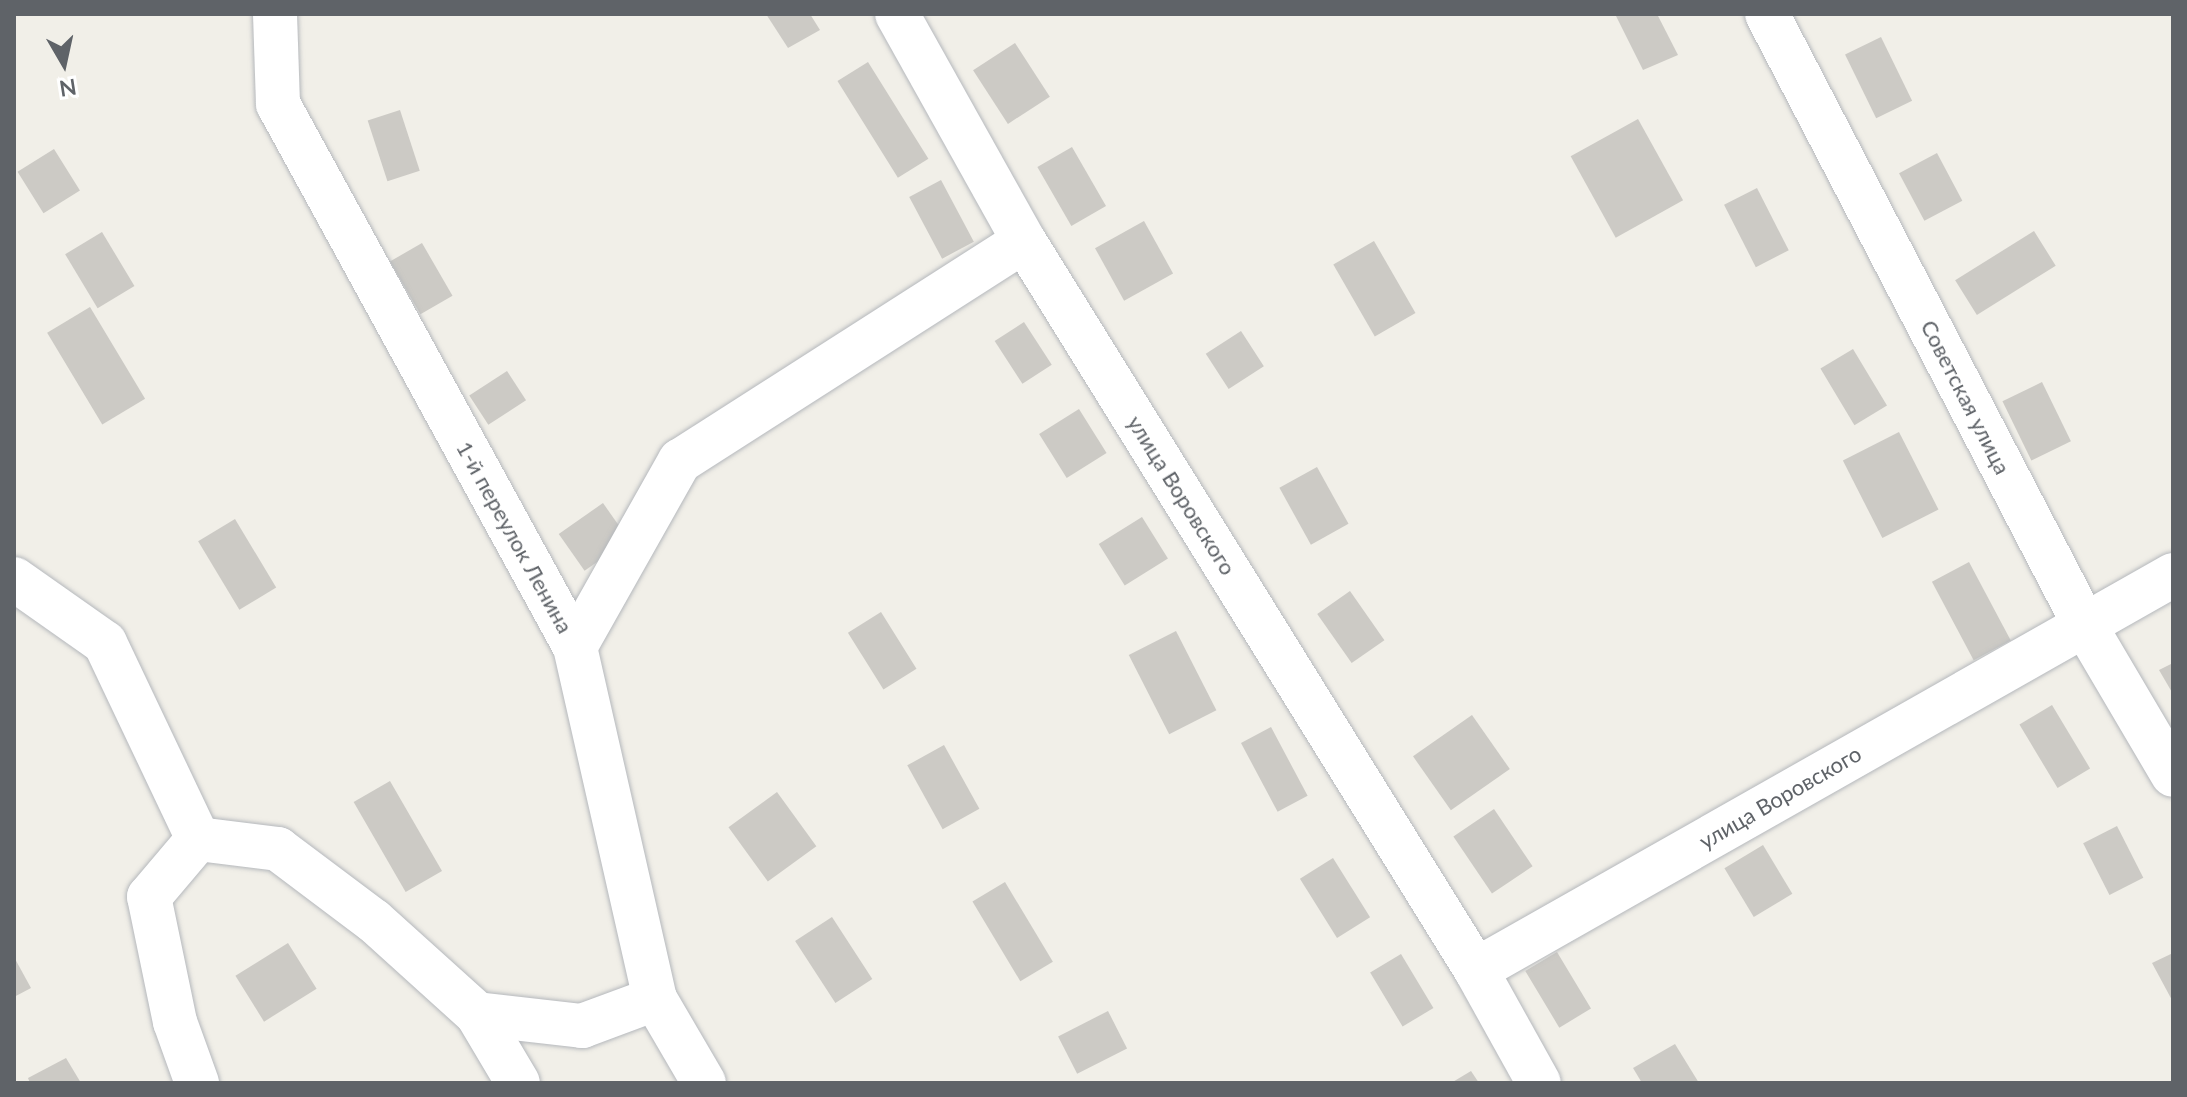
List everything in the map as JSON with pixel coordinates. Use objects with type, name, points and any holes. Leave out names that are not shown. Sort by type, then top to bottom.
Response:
[{"type":"street","name":"1-й переулок Ленина","points":[[275,14],[278,104],[575,647],[655,999],[704,1083]]},
{"type":"street","name":"улица Воровского","points":[[897,14],[1024,241],[1476,970],[1539,1083]]},
{"type":"street","name":"Советская улица","points":[[1767,14],[2084,624],[2173,775]]},
{"type":"street","points":[[575,647],[680,461],[1024,241]]},
{"type":"street","name":"улица Воровского","points":[[1476,970],[2173,575]]},
{"type":"street","points":[[14,579],[105,643],[198,839]]},
{"type":"street","points":[[198,839],[278,849],[374,921],[477,1014],[518,1083]]},
{"type":"street","points":[[197,1083],[175,1022],[149,897],[198,839]]},
{"type":"street","points":[[477,1014],[582,1026],[655,999]]},
{"type":"building","points":[[766,14],[810,14],[820,30],[788,48]]},
{"type":"building","points":[[1615,14],[1657,14],[1678,55],[1643,70]]},
{"type":"building","points":[[1881,37],[1912,101],[1876,118],[1845,55]]},
{"type":"building","points":[[1015,43],[1050,97],[1008,124],[973,70]]},
{"type":"building","points":[[868,62],[928,159],[898,178],[837,81]]},
{"type":"building","points":[[400,110],[420,171],[387,181],[368,121]]},
{"type":"building","points":[[1638,119],[1683,200],[1616,238],[1571,156]]},
{"type":"building","points":[[1072,147],[1106,206],[1071,226],[1037,167]]},
{"type":"building","points":[[54,149],[80,191],[43,213],[18,172]]},
{"type":"building","points":[[1937,153],[1962,201],[1924,221],[1899,173]]},
{"type":"building","points":[[941,180],[974,242],[942,259],[909,197]]},
{"type":"building","points":[[1757,188],[1789,250],[1756,267],[1724,205]]},
{"type":"building","points":[[1144,221],[1173,273],[1124,301],[1095,248]]},
{"type":"building","points":[[2034,231],[2056,266],[1977,315],[1955,280]]},
{"type":"building","points":[[102,232],[134,286],[98,308],[65,254]]},
{"type":"building","points":[[1374,241],[1416,313],[1375,336],[1333,264]]},
{"type":"building","points":[[422,243],[452,296],[420,314],[390,262]]},
{"type":"building","points":[[90,307],[145,399],[102,424],[47,333]]},
{"type":"building","points":[[1024,322],[1052,365],[1022,384],[995,341]]},
{"type":"building","points":[[1241,331],[1264,366],[1229,389],[1206,354]]},
{"type":"building","points":[[1853,349],[1887,406],[1854,425],[1820,369]]},
{"type":"building","points":[[507,371],[526,400],[488,425],[469,396]]},
{"type":"building","points":[[2042,382],[2071,441],[2031,461],[2002,401]]},
{"type":"building","points":[[1079,409],[1107,453],[1067,478],[1039,434]]},
{"type":"building","points":[[1899,432],[1938,510],[1882,538],[1843,461]]},
{"type":"building","points":[[1317,467],[1349,524],[1311,545],[1279,488]]},
{"type":"building","points":[[603,503],[629,540],[585,571],[559,534]]},
{"type":"building","points":[[1142,517],[1168,559],[1125,586],[1099,544]]},
{"type":"building","points":[[235,519],[276,588],[239,610],[198,541]]},
{"type":"building","points":[[1969,562],[2011,641],[1974,660],[1932,582]]},
{"type":"building","points":[[1350,591],[1384,640],[1352,663],[1317,614]]},
{"type":"building","points":[[881,612],[917,669],[883,689],[848,633]]},
{"type":"building","points":[[1176,631],[1216,710],[1169,734],[1129,655]]},
{"type":"building","points":[[2173,663],[2173,694],[2159,670]]},
{"type":"building","points":[[2052,705],[2090,768],[2058,788],[2019,725]]},
{"type":"building","points":[[1472,715],[1510,769],[1451,810],[1413,756]]},
{"type":"building","points":[[1271,727],[1308,796],[1278,812],[1241,743]]},
{"type":"building","points":[[944,745],[979,809],[943,829],[907,765]]},
{"type":"building","points":[[390,781],[442,871],[406,892],[354,802]]},
{"type":"building","points":[[777,792],[816,846],[768,881],[728,827]]},
{"type":"building","points":[[1494,809],[1533,866],[1492,894],[1453,836]]},
{"type":"building","points":[[2117,826],[2143,878],[2109,895],[2083,843]]},
{"type":"building","points":[[1763,845],[1792,894],[1754,917],[1724,868]]},
{"type":"building","points":[[1333,858],[1370,917],[1337,938],[1300,879]]},
{"type":"building","points":[[1005,882],[1053,962],[1020,981],[972,902]]},
{"type":"building","points":[[832,917],[872,979],[835,1003],[795,941]]},
{"type":"building","points":[[288,943],[317,989],[264,1022],[235,976]]},
{"type":"building","points":[[1557,952],[1591,1009],[1559,1028],[1525,971]]},
{"type":"building","points":[[2173,953],[2173,1002],[2152,963]]},
{"type":"building","points":[[1401,954],[1433,1008],[1403,1027],[1370,973]]},
{"type":"building","points":[[14,957],[31,988],[14,997]]},
{"type":"building","points":[[1108,1011],[1127,1048],[1077,1074],[1058,1036]]},
{"type":"building","points":[[1675,1044],[1699,1083],[1642,1083],[1633,1068]]},
{"type":"building","points":[[66,1058],[81,1083],[30,1083],[28,1078]]},
{"type":"building","points":[[1471,1071],[1479,1083],[1451,1083]]}]
